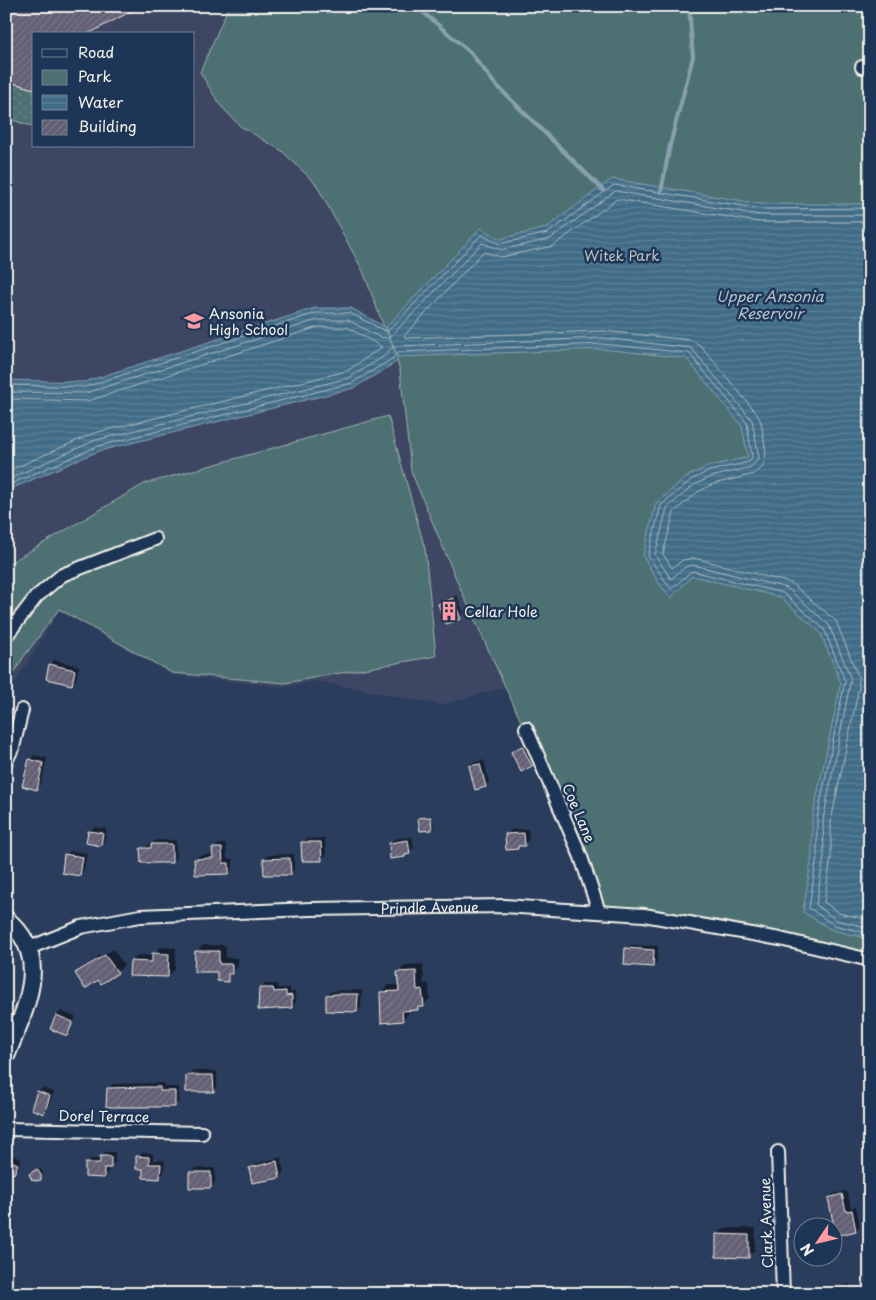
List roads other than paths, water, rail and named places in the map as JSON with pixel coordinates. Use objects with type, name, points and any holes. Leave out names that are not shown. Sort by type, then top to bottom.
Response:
[{"type":"main road","points":[[6,920],[20,932],[33,964],[29,997],[6,1056]]},
{"type":"street","points":[[6,636],[36,597],[62,575],[155,539]]},
{"type":"street","points":[[6,761],[13,747],[22,710]]},
{"type":"street","name":"Coe Lane","points":[[526,728],[581,857],[599,912]]},
{"type":"street","name":"Prindle Avenue","points":[[28,948],[81,927],[140,916],[311,909],[476,907],[654,916],[780,939],[870,960]]},
{"type":"street","name":"Dorel Terrace","points":[[6,1129],[202,1133]]},
{"type":"street","name":"Clark Avenue","points":[[778,1152],[784,1294]]},
{"type":"water","name":"Upper Ansonia Reservoir","points":[[612,179],[761,204],[870,204],[870,939],[832,930],[803,912],[812,855],[812,819],[841,683],[820,632],[780,597],[692,576],[671,598],[658,582],[643,556],[656,503],[688,476],[707,467],[748,457],[742,426],[686,358],[602,349],[398,357],[386,327],[481,228],[500,239],[546,228]]},
{"type":"water","points":[[315,308],[351,308],[385,327],[398,361],[354,388],[99,451],[6,491],[6,380],[84,382]]},
{"type":"waterway","points":[[661,192],[670,145],[693,57],[689,6]]},
{"type":"waterway","points":[[418,8],[470,52],[495,84],[603,190]]},
{"type":"place","name":"Ansonia High School","points":[[194,321]]},
{"type":"place","name":"Cellar Hole","points":[[449,611]]},
{"type":"park label","name":"Witek Park","points":[[622,255]]}]
